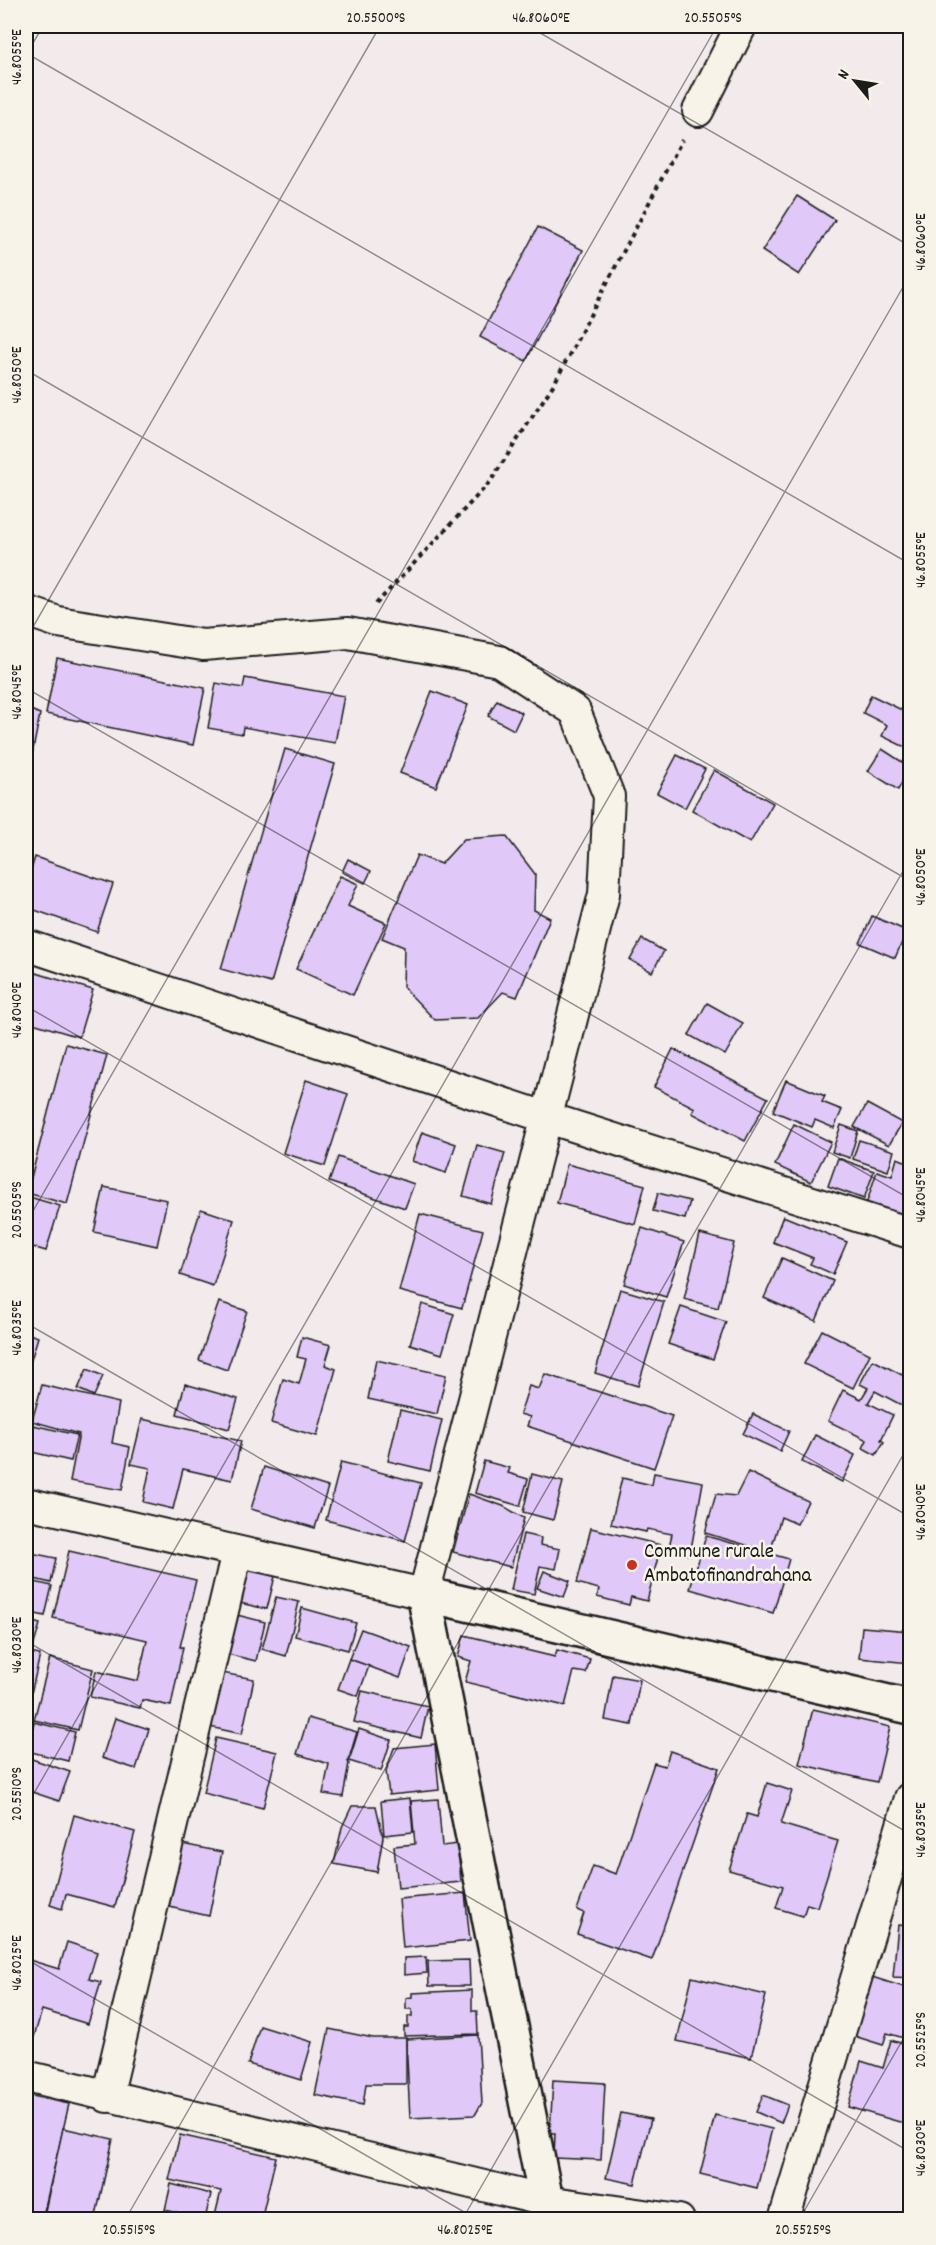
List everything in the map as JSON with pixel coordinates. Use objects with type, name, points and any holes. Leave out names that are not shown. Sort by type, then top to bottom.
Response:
[{"type":"street","points":[[698,111],[741,26]]},
{"type":"street","points":[[26,611],[58,622],[203,645],[348,633],[499,661],[575,711],[609,796],[604,894],[424,1594],[548,2210]]},
{"type":"street","points":[[26,945],[545,1117],[910,1233]]},
{"type":"street","points":[[26,1503],[910,1707]]},
{"type":"street","points":[[107,2097],[237,1552]]},
{"type":"street","points":[[784,2220],[910,1798]]},
{"type":"street","points":[[26,2076],[548,2210],[679,2220]]},
{"type":"path","points":[[348,633],[490,482],[555,382],[698,111]]},
{"type":"building","points":[[797,196],[835,220],[799,275],[762,251]]},
{"type":"building","points":[[538,227],[583,250],[526,361],[480,337]]},
{"type":"building","points":[[57,658],[205,688],[193,745],[46,714]]},
{"type":"building","points":[[245,678],[344,696],[335,743],[243,727],[242,734],[208,728],[216,683],[243,688]]},
{"type":"building","points":[[432,691],[468,705],[436,787],[400,773]]},
{"type":"building","points":[[871,695],[910,714],[909,749],[882,736],[887,725],[863,713]]},
{"type":"building","points":[[497,700],[522,713],[514,730],[488,716]]},
{"type":"building","points":[[26,708],[40,714],[26,786]]},
{"type":"building","points":[[285,749],[335,764],[271,983],[221,969]]},
{"type":"building","points":[[882,749],[910,767],[898,790],[868,771]]},
{"type":"building","points":[[677,755],[705,769],[685,808],[657,793]]},
{"type":"building","points":[[714,770],[773,803],[750,843],[692,810]]},
{"type":"building","points":[[506,836],[535,874],[534,910],[550,918],[517,997],[503,992],[478,1018],[435,1020],[403,987],[404,947],[382,938],[417,855],[441,864],[464,839]]},
{"type":"building","points":[[35,857],[113,884],[97,932],[26,907],[26,886]]},
{"type":"building","points":[[348,859],[371,871],[365,883],[342,872]]},
{"type":"building","points":[[340,876],[358,884],[348,906],[386,923],[353,995],[296,969]]},
{"type":"building","points":[[872,916],[907,931],[895,958],[860,943]]},
{"type":"building","points":[[642,939],[664,951],[652,972],[630,960]]},
{"type":"building","points":[[26,970],[93,990],[79,1037],[26,1021]]},
{"type":"building","points":[[707,1003],[743,1023],[725,1055],[689,1035]]},
{"type":"building","points":[[66,1044],[107,1055],[67,1204],[27,1193]]},
{"type":"building","points":[[673,1049],[768,1098],[745,1141],[692,1113],[695,1108],[654,1087]]},
{"type":"building","points":[[306,1080],[348,1094],[325,1166],[283,1153]]},
{"type":"building","points":[[786,1080],[825,1096],[822,1102],[842,1110],[834,1128],[815,1120],[812,1127],[773,1111]]},
{"type":"building","points":[[867,1104],[902,1123],[889,1145],[854,1127]]},
{"type":"building","points":[[794,1124],[831,1142],[811,1182],[775,1165]]},
{"type":"building","points":[[841,1125],[858,1131],[850,1158],[832,1152]]},
{"type":"building","points":[[422,1132],[456,1144],[446,1173],[412,1161]]},
{"type":"building","points":[[859,1140],[894,1151],[888,1171],[853,1159]]},
{"type":"building","points":[[477,1145],[505,1153],[491,1204],[463,1196]]},
{"type":"building","points":[[338,1157],[414,1184],[405,1208],[329,1182]]},
{"type":"building","points":[[838,1158],[874,1171],[864,1199],[828,1186]]},
{"type":"building","points":[[897,1158],[910,1163],[910,1186],[901,1216],[866,1205],[877,1171],[892,1176]]},
{"type":"building","points":[[567,1164],[645,1185],[635,1224],[557,1203]]},
{"type":"building","points":[[104,1187],[167,1200],[157,1246],[94,1232]]},
{"type":"building","points":[[658,1193],[690,1201],[685,1219],[653,1211]]},
{"type":"building","points":[[26,1196],[60,1206],[46,1251],[26,1245]]},
{"type":"building","points":[[201,1209],[234,1220],[213,1286],[180,1275]]},
{"type":"building","points":[[420,1214],[483,1230],[462,1308],[399,1291]]},
{"type":"building","points":[[783,1216],[847,1242],[833,1274],[810,1264],[813,1258],[773,1242]]},
{"type":"building","points":[[642,1228],[684,1242],[666,1297],[624,1284]]},
{"type":"building","points":[[700,1234],[734,1243],[718,1308],[684,1299]]},
{"type":"building","points":[[782,1258],[833,1281],[816,1321],[764,1298]]},
{"type":"building","points":[[620,1289],[664,1302],[638,1386],[595,1373]]},
{"type":"building","points":[[219,1302],[247,1311],[227,1370],[199,1360]]},
{"type":"building","points":[[422,1304],[454,1314],[442,1354],[410,1344]]},
{"type":"building","points":[[681,1307],[726,1322],[713,1359],[668,1344]]},
{"type":"building","points":[[822,1330],[870,1354],[853,1388],[804,1364]]},
{"type":"building","points":[[26,1333],[38,1337],[31,1360],[26,1358]]},
{"type":"building","points":[[302,1337],[331,1345],[325,1365],[336,1369],[317,1436],[271,1423],[283,1379],[299,1384],[306,1359],[297,1357]]},
{"type":"building","points":[[376,1360],[446,1375],[437,1414],[368,1399]]},
{"type":"building","points":[[873,1360],[910,1379],[910,1402],[907,1408],[875,1391],[868,1403],[893,1415],[881,1440],[884,1442],[876,1455],[863,1448],[867,1440],[828,1421],[843,1390],[861,1399],[868,1388],[860,1384]]},
{"type":"building","points":[[87,1369],[103,1376],[94,1396],[78,1389]]},
{"type":"building","points":[[545,1374],[672,1416],[654,1468],[527,1426],[530,1417],[520,1414],[529,1386],[539,1389]]},
{"type":"building","points":[[185,1384],[238,1399],[229,1429],[177,1414]]},
{"type":"building","points":[[42,1385],[119,1403],[112,1443],[130,1447],[122,1490],[70,1481],[79,1434],[32,1421]]},
{"type":"building","points":[[400,1410],[442,1420],[430,1471],[388,1461]]},
{"type":"building","points":[[753,1414],[789,1431],[780,1451],[743,1434]]},
{"type":"building","points":[[142,1419],[241,1441],[232,1480],[183,1469],[173,1509],[143,1502],[150,1468],[131,1464]]},
{"type":"building","points":[[33,1425],[77,1435],[71,1461],[27,1451]]},
{"type":"building","points":[[815,1435],[855,1455],[842,1482],[802,1462]]},
{"type":"building","points":[[484,1461],[510,1468],[508,1473],[528,1479],[520,1506],[475,1493]]},
{"type":"building","points":[[341,1462],[421,1483],[405,1541],[326,1520]]},
{"type":"building","points":[[264,1467],[328,1487],[315,1528],[251,1509]]},
{"type":"building","points":[[748,1472],[808,1501],[797,1524],[781,1517],[770,1552],[705,1533],[716,1494],[736,1496]]},
{"type":"building","points":[[654,1473],[703,1482],[690,1555],[668,1551],[672,1534],[647,1529],[646,1532],[611,1524],[622,1478],[652,1485]]},
{"type":"building","points":[[532,1474],[563,1482],[553,1520],[523,1512]]},
{"type":"building","points":[[469,1494],[503,1506],[524,1518],[511,1567],[453,1552]]},
{"type":"building","points":[[591,1528],[661,1545],[647,1601],[631,1597],[629,1605],[597,1597],[599,1589],[577,1583]]},
{"type":"building","points":[[523,1534],[541,1538],[540,1545],[560,1549],[556,1569],[540,1566],[534,1594],[511,1590]]},
{"type":"building","points":[[706,1536],[789,1559],[773,1613],[690,1589]]},
{"type":"building","points":[[69,1551],[196,1580],[180,1647],[183,1647],[171,1706],[142,1700],[140,1708],[90,1697],[96,1671],[138,1681],[147,1640],[53,1618]]},
{"type":"building","points":[[26,1552],[56,1558],[51,1583],[26,1577]]},
{"type":"building","points":[[245,1564],[276,1572],[267,1609],[235,1602]]},
{"type":"building","points":[[544,1571],[570,1581],[564,1597],[537,1588]]},
{"type":"building","points":[[26,1580],[52,1586],[45,1616],[26,1612]]},
{"type":"building","points":[[276,1597],[299,1602],[286,1656],[262,1649]]},
{"type":"building","points":[[302,1608],[356,1623],[348,1650],[295,1636]]},
{"type":"building","points":[[237,1615],[265,1622],[256,1661],[223,1653]]},
{"type":"building","points":[[26,1620],[40,1624],[33,1648],[26,1646]]},
{"type":"building","points":[[862,1627],[910,1631],[910,1663],[859,1658]]},
{"type":"building","points":[[361,1629],[411,1647],[400,1678],[349,1659]]},
{"type":"building","points":[[464,1635],[555,1657],[557,1650],[590,1659],[586,1673],[574,1671],[565,1706],[465,1682],[471,1661],[458,1657]]},
{"type":"building","points":[[26,1652],[40,1655],[27,1711],[26,1711]]},
{"type":"building","points":[[50,1658],[93,1669],[78,1730],[34,1720]]},
{"type":"building","points":[[349,1659],[369,1666],[358,1696],[338,1689]]},
{"type":"building","points":[[217,1672],[254,1679],[242,1734],[205,1726]]},
{"type":"building","points":[[613,1675],[640,1680],[632,1725],[605,1720]]},
{"type":"building","points":[[362,1691],[428,1706],[421,1738],[354,1722]]},
{"type":"building","points":[[813,1709],[890,1727],[877,1782],[799,1764]]},
{"type":"building","points":[[115,1718],[149,1729],[136,1769],[102,1758]]},
{"type":"building","points":[[308,1718],[357,1732],[348,1762],[343,1797],[323,1794],[329,1764],[297,1754]]},
{"type":"building","points":[[34,1722],[75,1732],[68,1761],[27,1751]]},
{"type":"building","points":[[359,1729],[391,1740],[381,1771],[349,1761]]},
{"type":"building","points":[[216,1738],[277,1752],[263,1808],[203,1793]]},
{"type":"building","points":[[435,1744],[439,1790],[389,1795],[386,1771],[394,1748]]},
{"type":"building","points":[[670,1751],[719,1768],[652,1960],[577,1934],[584,1913],[577,1910],[593,1866],[616,1874],[654,1763],[665,1766]]},
{"type":"building","points":[[26,1757],[70,1772],[59,1801],[26,1790]]},
{"type":"building","points":[[767,1783],[792,1791],[781,1824],[838,1841],[817,1907],[807,1904],[803,1916],[776,1908],[783,1886],[729,1870],[747,1814],[757,1817]]},
{"type":"building","points":[[410,1798],[413,1832],[384,1835],[381,1801]]},
{"type":"building","points":[[438,1799],[442,1846],[458,1844],[461,1882],[398,1888],[394,1846],[415,1844],[411,1801]]},
{"type":"building","points":[[352,1806],[376,1806],[383,1837],[377,1872],[334,1864],[342,1827]]},
{"type":"building","points":[[74,1815],[135,1832],[115,1907],[66,1894],[62,1909],[50,1905]]},
{"type":"building","points":[[182,1844],[222,1852],[209,1916],[169,1907]]},
{"type":"building","points":[[465,1893],[470,1941],[403,1948],[399,1899]]},
{"type":"building","points":[[26,1895],[31,1896],[26,1920]]},
{"type":"building","points":[[898,1925],[910,1926],[910,1978],[893,1977]]},
{"type":"building","points":[[67,1942],[97,1952],[89,1979],[101,1982],[88,2024],[42,2010],[34,2037],[26,2034],[26,1959],[59,1969]]},
{"type":"building","points":[[426,1957],[427,1973],[404,1975],[404,1958]]},
{"type":"building","points":[[469,1960],[470,1986],[429,1986],[428,1961]]},
{"type":"building","points":[[692,1977],[766,1995],[751,2058],[677,2041]]},
{"type":"building","points":[[872,1977],[910,1989],[910,2040],[887,2033],[883,2045],[854,2036]]},
{"type":"building","points":[[472,1990],[472,2011],[477,2011],[478,2034],[404,2036],[404,2027],[408,2027],[408,2016],[412,2016],[412,2009],[406,2009],[406,1998],[412,1997],[412,1993]]},
{"type":"building","points":[[260,2026],[312,2042],[301,2080],[248,2064]]},
{"type":"building","points":[[329,2029],[373,2038],[406,2038],[406,2084],[366,2084],[363,2105],[315,2095]]},
{"type":"building","points":[[478,2035],[482,2103],[475,2115],[410,2118],[406,2039]]},
{"type":"building","points":[[891,2040],[910,2046],[910,2125],[848,2107],[861,2061],[883,2068]]},
{"type":"building","points":[[553,2080],[605,2083],[601,2160],[554,2158],[555,2133],[550,2133]]},
{"type":"building","points":[[28,2095],[69,2104],[42,2220],[26,2220],[26,2107]]},
{"type":"building","points":[[763,2095],[788,2105],[781,2123],[756,2112]]},
{"type":"building","points":[[621,2113],[651,2119],[635,2184],[606,2178]]},
{"type":"building","points":[[715,2115],[772,2129],[757,2188],[700,2174]]},
{"type":"building","points":[[63,2128],[113,2139],[95,2220],[43,2220]]},
{"type":"building","points":[[180,2135],[276,2157],[261,2220],[214,2220],[221,2191],[169,2180]]},
{"type":"building","points":[[171,2184],[211,2194],[205,2219],[165,2210]]},
{"type":"place","name":"Commune rurale Ambatofinandrahana","points":[[632,1565]]}]
